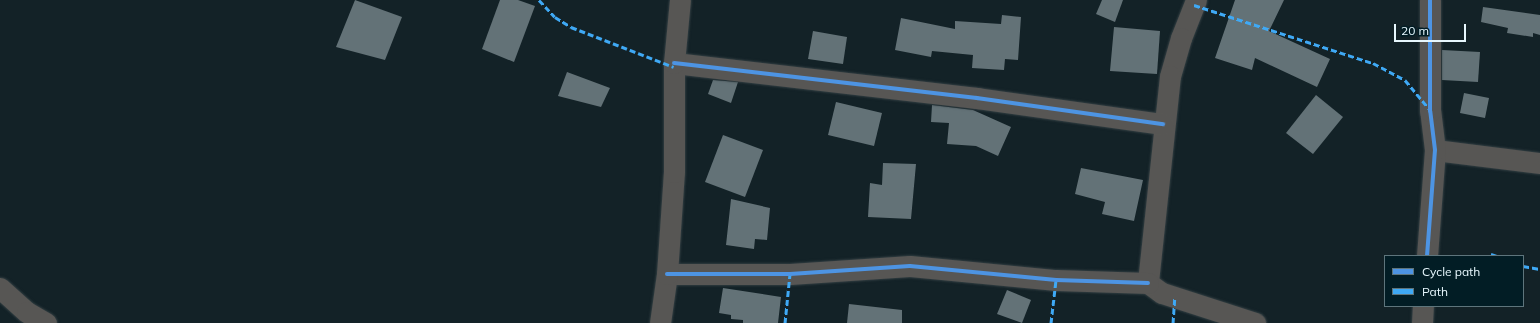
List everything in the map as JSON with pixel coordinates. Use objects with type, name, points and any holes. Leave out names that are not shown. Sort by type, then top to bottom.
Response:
[{"type":"street","points":[[660,323],[667,274],[674,172],[674,63],[680,0]]},
{"type":"street","points":[[1148,283],[1163,124],[1170,76],[1181,38],[1196,0]]},
{"type":"street","points":[[1427,255],[1435,150],[1430,111],[1430,0]]},
{"type":"street","points":[[674,63],[977,98],[1163,124]]},
{"type":"street","points":[[1435,150],[1540,163]]},
{"type":"street","points":[[667,274],[790,274],[910,266],[1056,280],[1148,283],[1162,293],[1255,323]]},
{"type":"street","points":[[0,288],[27,312],[46,323]]},
{"type":"street","points":[[0,306],[27,312]]},
{"type":"street","points":[[1422,323],[1423,307]]},
{"type":"building","points":[[355,0],[402,17],[385,60],[336,47]]},
{"type":"building","points":[[500,0],[518,0],[535,6],[514,62],[482,49]]},
{"type":"building","points":[[1102,0],[1123,0],[1115,22],[1096,14]]},
{"type":"building","points":[[1235,0],[1284,0],[1269,31],[1330,59],[1317,87],[1255,58],[1252,70],[1215,58]]},
{"type":"building","points":[[1483,7],[1540,15],[1540,35],[1533,33],[1533,37],[1507,33],[1508,28],[1481,22]]},
{"type":"building","points":[[1002,15],[1021,17],[1018,60],[1005,59],[1004,70],[972,68],[973,55],[932,51],[931,57],[895,50],[901,18],[955,29],[955,21],[1001,24]]},
{"type":"building","points":[[1114,27],[1160,31],[1157,74],[1110,71]]},
{"type":"building","points":[[813,31],[847,37],[843,64],[808,59]]},
{"type":"building","points":[[1442,50],[1480,52],[1478,82],[1442,80]]},
{"type":"building","points":[[567,72],[610,88],[601,107],[558,96]]},
{"type":"building","points":[[713,80],[738,82],[731,103],[708,94]]},
{"type":"building","points":[[1464,93],[1489,98],[1485,118],[1460,113]]},
{"type":"building","points":[[1316,95],[1343,117],[1313,154],[1286,133]]},
{"type":"building","points":[[836,102],[882,113],[874,146],[828,135]]},
{"type":"building","points":[[932,105],[973,110],[1011,127],[998,156],[976,146],[947,144],[949,123],[931,122]]},
{"type":"building","points":[[723,135],[763,150],[745,197],[705,182]]},
{"type":"building","points":[[883,163],[916,164],[911,219],[868,217],[870,183],[882,185]]},
{"type":"building","points":[[1081,168],[1143,180],[1134,221],[1102,214],[1105,202],[1075,194]]},
{"type":"building","points":[[731,199],[770,208],[767,240],[755,239],[754,249],[726,245]]},
{"type":"building","points":[[723,288],[781,297],[778,323],[743,323],[743,320],[731,319],[731,315],[719,313]]},
{"type":"building","points":[[1007,290],[1031,300],[1022,323],[997,314]]},
{"type":"building","points":[[849,304],[902,310],[902,323],[847,323]]},
{"type":"marked path","points":[[539,0],[555,17],[571,27],[674,67]]},
{"type":"marked path","points":[[1194,5],[1373,63],[1405,80],[1430,110]]},
{"type":"marked path","points":[[1524,266],[1540,269]]},
{"type":"marked path","points":[[785,323],[790,274]]},
{"type":"marked path","points":[[1051,323],[1056,280]]},
{"type":"marked path","points":[[1173,323],[1175,297]]},
{"type":"cycle path","points":[[1427,255],[1435,150],[1430,111],[1430,0]]},
{"type":"cycle path","points":[[674,63],[977,98],[1163,124]]},
{"type":"cycle path","points":[[667,274],[790,274],[910,266],[1056,280],[1148,283]]}]
